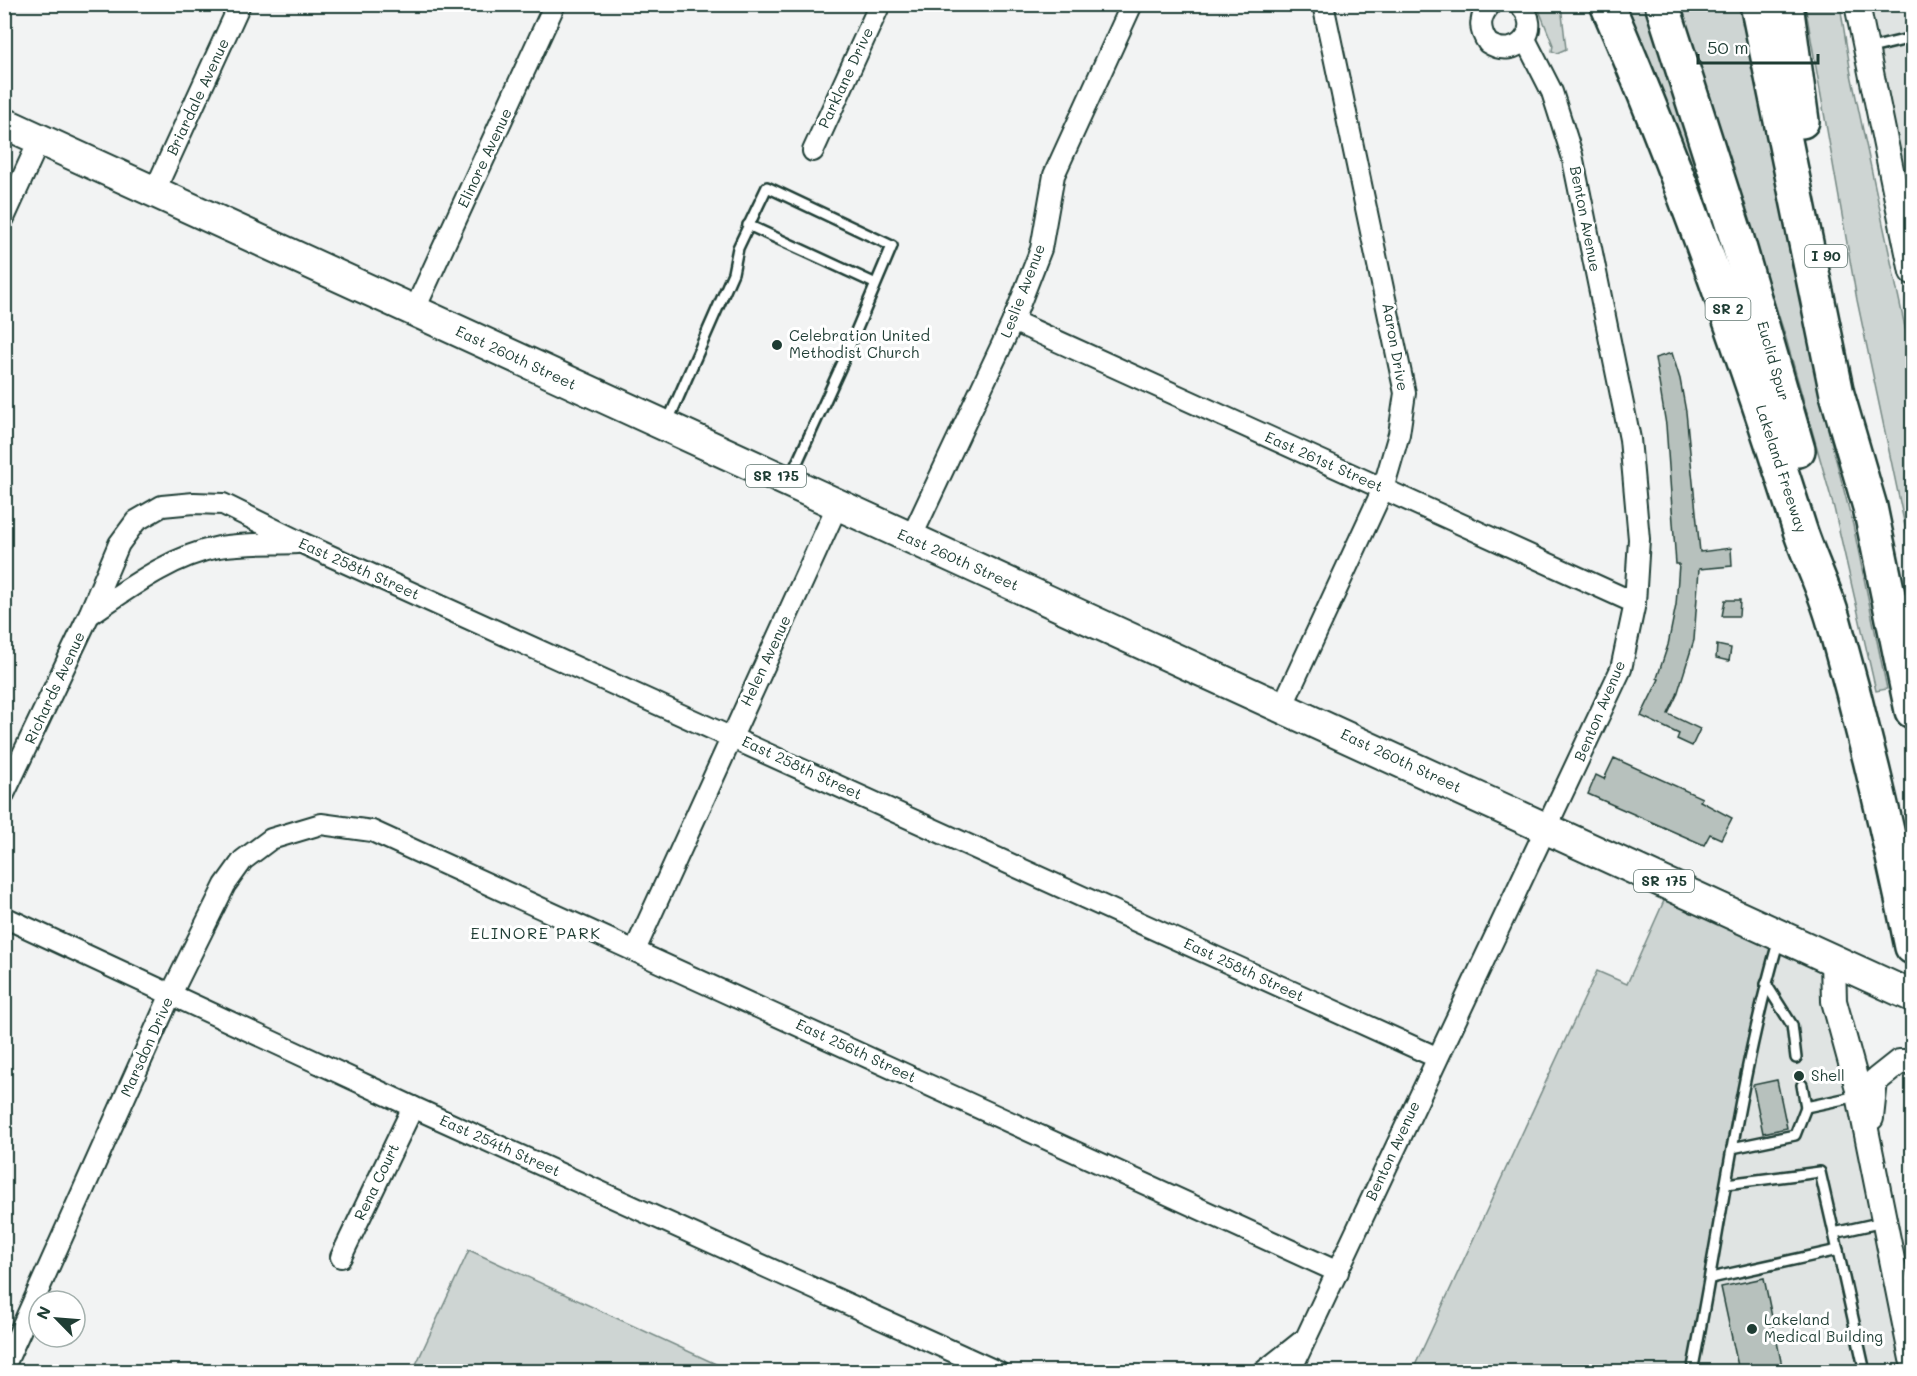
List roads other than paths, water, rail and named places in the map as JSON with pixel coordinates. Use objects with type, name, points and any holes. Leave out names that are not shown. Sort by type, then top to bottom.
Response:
[{"type":"highway","name":"Lakeland Freeway","points":[[1607,4],[1666,142],[1707,251],[1764,417],[1798,526],[1834,620],[1910,934]]},
{"type":"highway","name":"Euclid Spur","points":[[1662,4],[1734,228],[1803,467],[1816,518],[1834,620]]},
{"type":"highway","points":[[1757,4],[1837,394],[1870,507]]},
{"type":"highway","name":"I 90","points":[[1786,4],[1808,158],[1854,391],[1870,507],[1912,711]]},
{"type":"main road","name":"East 260th Street","points":[[4,123],[155,190],[414,311],[1912,996]]},
{"type":"street","name":"Briardale Avenue","points":[[155,190],[240,4]]},
{"type":"street","name":"Elinore Avenue","points":[[414,311],[555,4]]},
{"type":"street","name":"Parklane Drive","points":[[813,151],[879,4]]},
{"type":"street","name":"Leslie Avenue","points":[[911,538],[1013,321],[1041,249],[1054,175],[1132,4]]},
{"type":"street","name":"Aaron Drive","points":[[1282,707],[1383,489],[1399,434],[1405,393],[1323,4]]},
{"type":"street","points":[[1491,4],[1481,19],[1483,36],[1488,43],[1503,50],[1519,45],[1525,39]]},
{"type":"street","name":"Benton Avenue","points":[[1290,1371],[1436,1057],[1548,828],[1621,669],[1635,603],[1639,539],[1630,439],[1572,155],[1552,92],[1525,39],[1529,32],[1528,17],[1519,4]]},
{"type":"street","points":[[1857,4],[1864,50],[1909,238],[1912,272]]},
{"type":"street","points":[[4,218],[40,139]]},
{"type":"street","name":"East 261st Street","points":[[1013,321],[1635,603]]},
{"type":"street","name":"East 258th Street","points":[[162,506],[194,502],[223,504],[302,543],[1436,1057]]},
{"type":"street","name":"Helen Avenue","points":[[635,950],[838,504]]},
{"type":"street","name":"Richards Avenue","points":[[4,794],[89,615],[118,544],[136,520],[162,506]]},
{"type":"street","name":"Richards Avenue","points":[[89,615],[144,578],[178,561],[217,547],[302,543]]},
{"type":"street","name":"Marsdon Drive","points":[[4,1366],[171,994],[225,885],[243,860],[271,839],[321,824],[372,831]]},
{"type":"street","name":"East 256th Street","points":[[372,831],[1338,1272]]},
{"type":"street","name":"East 254th Street","points":[[4,917],[413,1107],[998,1371]]},
{"type":"street","points":[[1833,960],[1834,1001],[1859,1095],[1912,1359]]},
{"type":"street","points":[[1868,1138],[1875,1081],[1899,1062],[1912,1062]]},
{"type":"street","name":"Rena Court","points":[[340,1257],[413,1107]]},
{"type":"street","name":"Benton Avenue","points":[[1263,1371],[1304,1339]]},
{"type":"lane","points":[[1864,50],[1912,38]]},
{"type":"lane","points":[[665,426],[734,273],[738,248],[766,187],[892,246],[874,283],[843,362],[788,482]]},
{"type":"lane","points":[[748,225],[874,283]]},
{"type":"lane","points":[[1692,1371],[1711,1278],[1742,1090],[1766,984],[1780,935]]},
{"type":"lane","points":[[1766,984],[1792,1024],[1796,1058]]},
{"type":"lane","points":[[1732,1148],[1795,1135],[1806,1107],[1802,1085]]},
{"type":"lane","points":[[1806,1107],[1859,1095]]},
{"type":"lane","points":[[1726,1184],[1820,1172],[1865,1371]]},
{"type":"lane","points":[[1834,1233],[1885,1222]]},
{"type":"lane","points":[[1711,1278],[1838,1250]]},
{"type":"place","name":"Celebration United Methodist Church","points":[[777,345]]},
{"type":"place","name":"Shell","points":[[1799,1076]]},
{"type":"place","name":"Lakeland Medical Building","points":[[1752,1329]]},
{"type":"district","name":"ELINORE PARK","points":[[536,933]]}]
